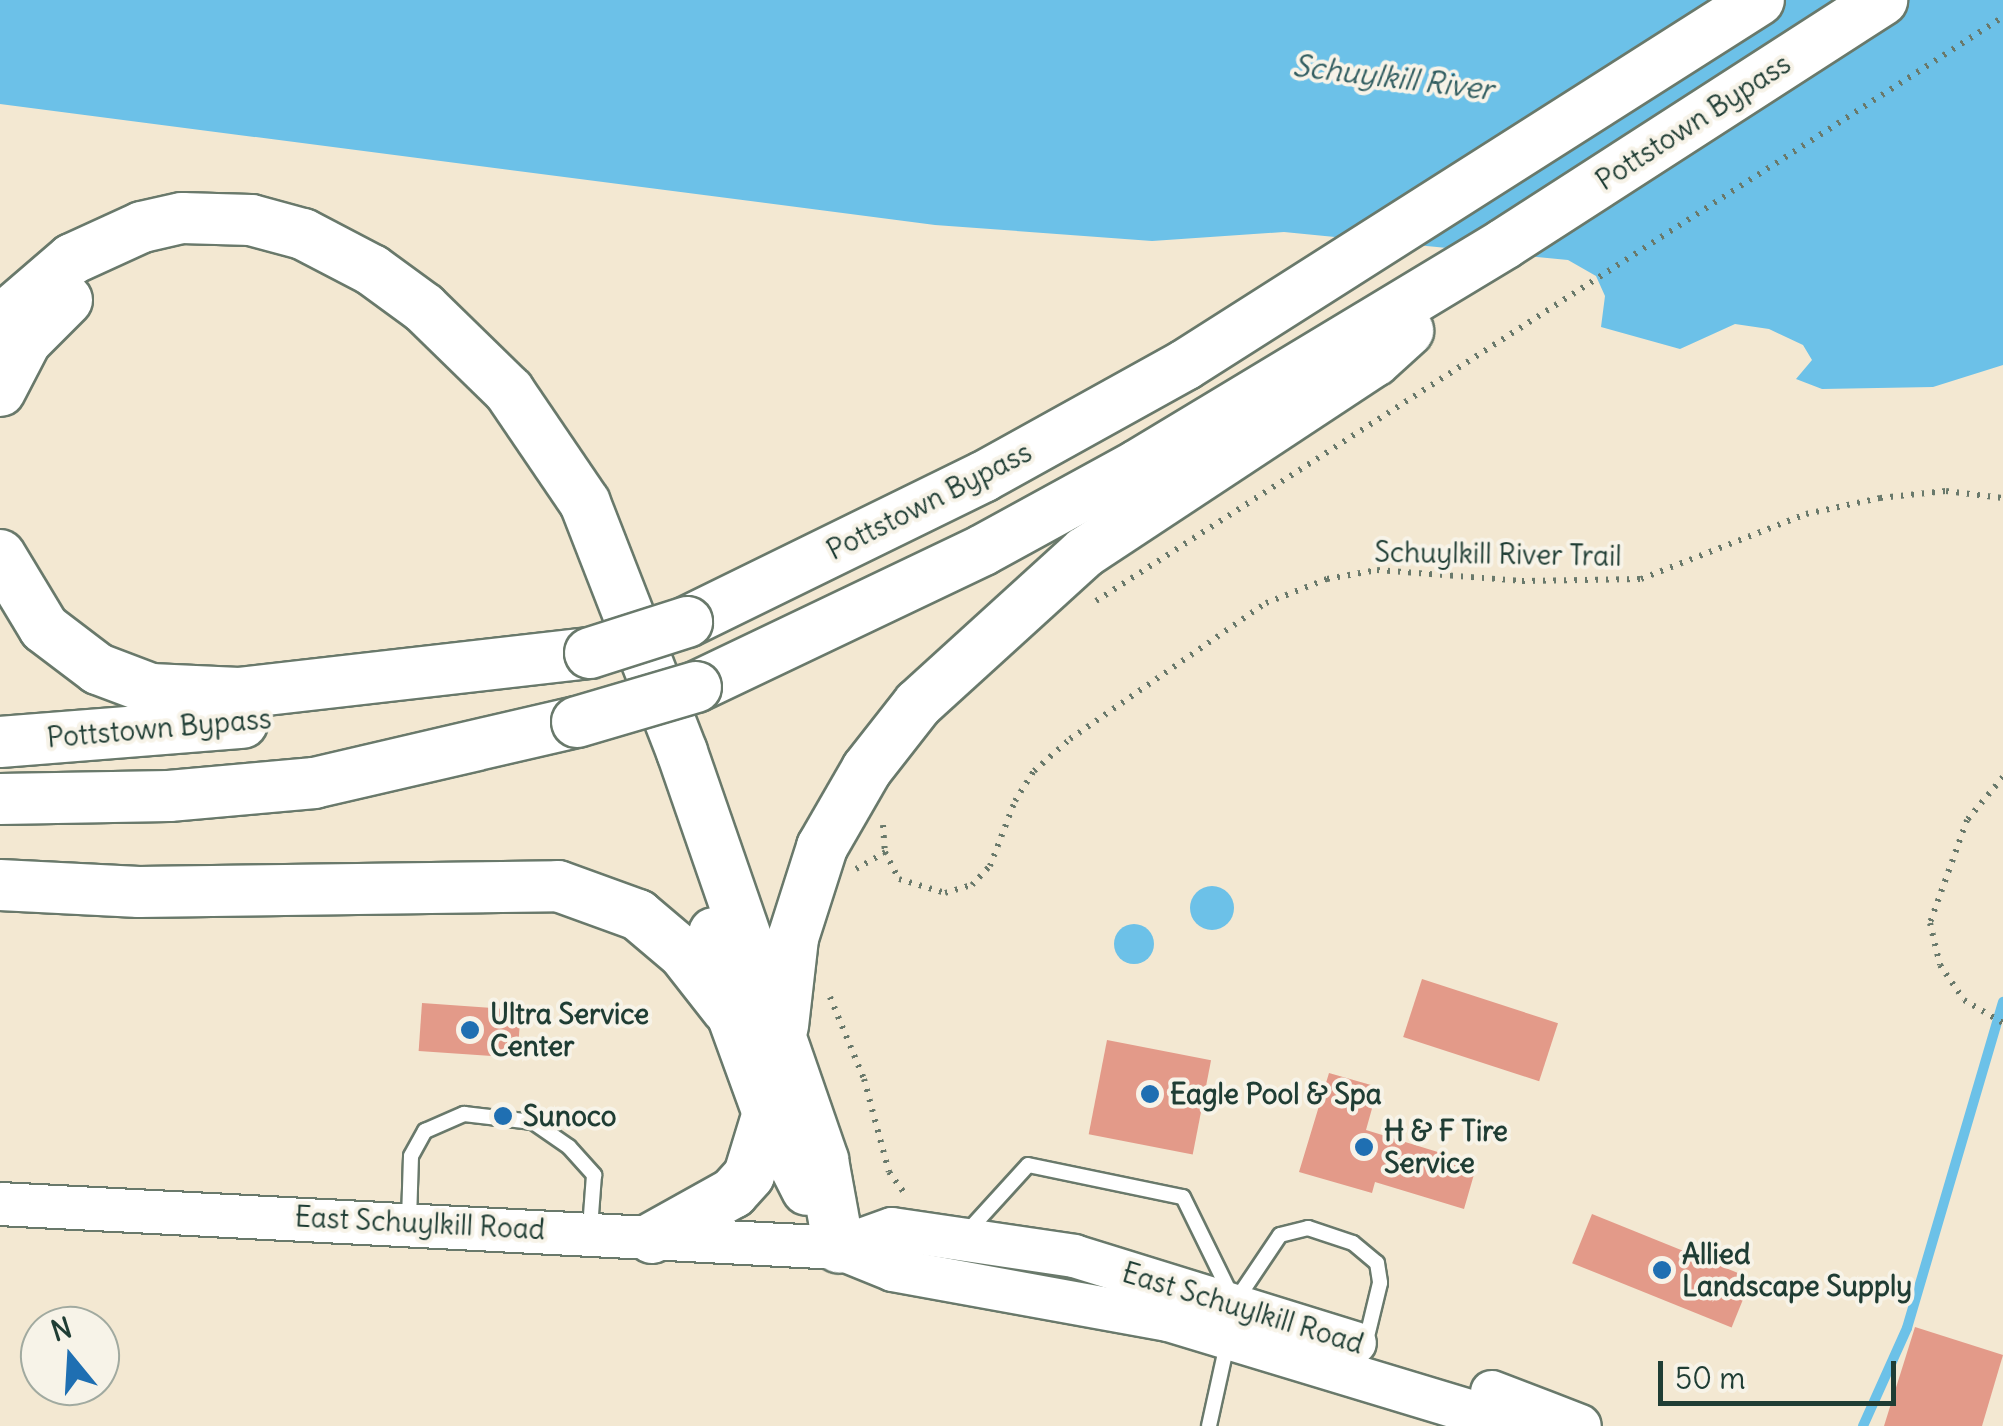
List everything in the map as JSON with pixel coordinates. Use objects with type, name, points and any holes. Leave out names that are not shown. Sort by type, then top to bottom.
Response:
[{"type":"highway","name":"Pottstown Bypass","points":[[0,742],[248,722],[415,695],[590,652],[686,622],[983,476],[1185,364],[1759,0]]},
{"type":"highway","name":"Pottstown Bypass","points":[[1504,244],[1882,0]]},
{"type":"highway","points":[[0,321],[40,283],[101,244],[142,227],[218,217],[279,226],[334,247],[398,287],[459,340],[538,428],[585,503],[782,1037],[823,1160],[839,1248]]},
{"type":"highway","points":[[0,799],[169,796],[314,783],[577,722],[696,687],[983,550],[1504,244]]},
{"type":"highway","points":[[782,1037],[793,938],[822,847],[867,769],[918,704],[986,635],[1085,552],[1341,412],[1375,362],[1504,244]]},
{"type":"highway","points":[[0,392],[26,341],[58,307],[106,273],[168,252],[216,248],[274,257],[329,278],[399,325],[508,435],[577,551],[729,973],[733,1017],[768,1113],[839,1248]]},
{"type":"highway","points":[[0,555],[44,628],[98,669],[152,689],[238,693],[590,652]]},
{"type":"highway","points":[[0,885],[139,892],[558,886],[614,902],[650,924],[703,974],[733,1017]]},
{"type":"highway","points":[[652,1238],[733,1193],[749,1175],[768,1113]]},
{"type":"main road","name":"East Schuylkill Road","points":[[0,1204],[410,1222],[839,1248],[893,1270],[1232,1319]]},
{"type":"main road","name":"East Schuylkill Road","points":[[839,1248],[892,1229],[1074,1256],[1232,1319],[1580,1426]]},
{"type":"main road","name":"East Schuylkill Road","points":[[1361,1359],[1518,1426]]},
{"type":"lane","points":[[410,1222],[412,1156],[426,1131],[464,1114],[533,1122],[568,1147],[594,1175],[590,1234]]},
{"type":"lane","points":[[947,1235],[1028,1165],[1182,1197],[1232,1319]]},
{"type":"lane","points":[[1209,1426],[1232,1319],[1280,1234],[1308,1228],[1353,1243],[1377,1264],[1380,1283],[1361,1359]]},
{"type":"path","points":[[1091,605],[1341,412],[2003,16]]},
{"type":"path","name":"Schuylkill River Trail","points":[[885,852],[899,879],[915,886],[946,894],[972,885],[990,866],[1034,772],[1070,740],[1266,603],[1327,579],[1377,570],[1522,581],[1641,579],[1806,514],[1880,498],[1946,491],[2003,498]]},
{"type":"path","points":[[2003,777],[1968,820],[1930,923],[1940,965],[1981,1015],[2003,1024]]},
{"type":"path","points":[[848,888],[855,870],[885,852],[881,832],[889,808]]},
{"type":"path","points":[[829,988],[864,1079],[889,1172],[947,1235]]},
{"type":"water","name":"Schuylkill River","points":[[0,0],[2003,0],[2003,365],[1933,387],[1822,389],[1796,379],[1812,360],[1803,345],[1769,329],[1735,324],[1680,349],[1601,327],[1605,296],[1596,276],[1568,260],[1284,232],[1152,241],[935,225],[0,104]]},
{"type":"water","points":[[1212,886],[1228,892],[1234,908],[1228,924],[1212,930],[1196,924],[1190,908],[1196,892]]},
{"type":"water","points":[[1134,924],[1148,930],[1154,944],[1148,958],[1134,964],[1120,958],[1114,944],[1120,930]]},
{"type":"building","points":[[1422,979],[1558,1023],[1539,1081],[1403,1037]]},
{"type":"building","name":"Ultra Service Center","points":[[422,1003],[521,1010],[517,1058],[419,1051]]},
{"type":"building","name":"Eagle Pool & Spa","points":[[1107,1040],[1211,1060],[1193,1154],[1089,1134]]},
{"type":"building","name":"H & F Tire Service","points":[[1329,1073],[1378,1087],[1366,1130],[1477,1164],[1464,1209],[1375,1182],[1372,1193],[1299,1172]]},
{"type":"building","name":"Allied Landscape Supply","points":[[1592,1214],[1751,1278],[1732,1328],[1572,1263]]},
{"type":"building","points":[[1915,1327],[2003,1355],[1982,1426],[1884,1426]]},
{"type":"waterway","points":[[1863,1426],[1907,1328],[2003,1002]]},
{"type":"place","name":"Ultra Service Center","points":[[470,1030]]},
{"type":"place","name":"Eagle Pool & Spa","points":[[1150,1094]]},
{"type":"place","name":"Sunoco","points":[[503,1116]]},
{"type":"place","name":"H & F Tire Service","points":[[1364,1147]]},
{"type":"place","name":"Allied Landscape Supply","points":[[1662,1270]]}]
